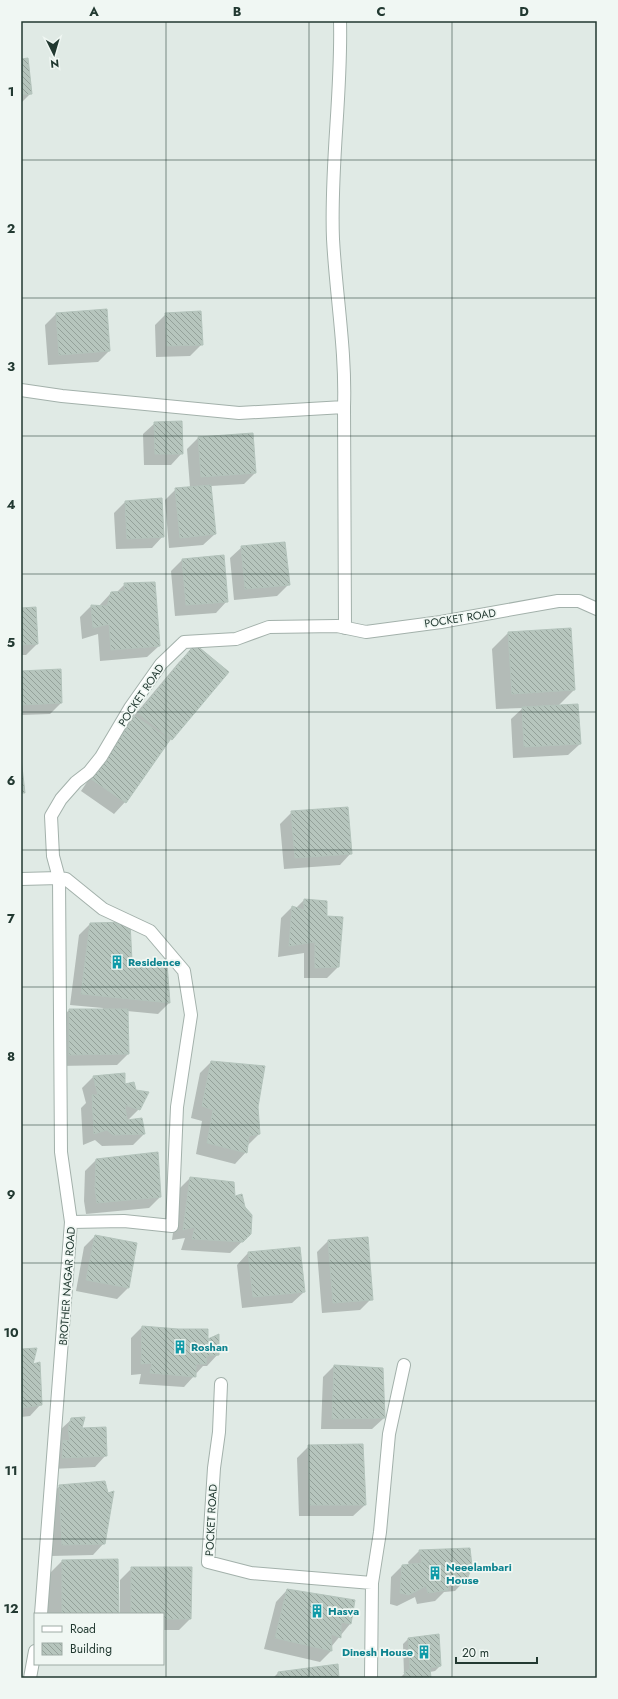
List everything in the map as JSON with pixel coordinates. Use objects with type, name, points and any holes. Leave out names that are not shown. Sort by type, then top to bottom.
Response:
[{"type":"street","points":[[340,21],[341,53],[335,151],[333,238],[345,376],[345,628]]},
{"type":"street","points":[[21,390],[62,396],[239,412],[344,407]]},
{"type":"street","name":"POCKET ROAD","points":[[71,1222],[61,1152],[59,878],[53,856],[51,816],[60,799],[76,782],[89,772],[101,757],[130,708],[161,664],[184,642],[236,639],[269,627],[337,626],[366,632],[441,622],[558,601],[579,601],[597,609]]},
{"type":"street","points":[[21,879],[59,878]]},
{"type":"street","name":"BROTHER NAGAR ROAD","points":[[41,1613],[71,1222],[124,1221],[172,1226],[177,1107],[191,1015],[184,971],[150,931],[103,909],[66,879],[59,878]]},
{"type":"street","points":[[371,1678],[372,1583],[380,1532],[389,1434],[404,1366]]},
{"type":"street","name":"POCKET ROAD","points":[[221,1384],[219,1432],[214,1468],[208,1562],[251,1573],[372,1583]]},
{"type":"street","points":[[30,1678],[34,1656]]},
{"type":"building","points":[[28,58],[32,94],[21,95],[21,59]]},
{"type":"building","points":[[107,309],[110,351],[59,355],[56,313]]},
{"type":"building","points":[[201,311],[203,345],[167,346],[165,313]]},
{"type":"building","points":[[182,421],[183,454],[155,454],[154,422]]},
{"type":"building","points":[[253,433],[256,473],[201,477],[198,437]]},
{"type":"building","points":[[211,485],[216,534],[180,538],[175,488]]},
{"type":"building","points":[[162,498],[164,537],[127,539],[125,501]]},
{"type":"building","points":[[285,542],[290,585],[245,589],[241,546]]},
{"type":"building","points":[[224,555],[228,602],[186,605],[182,559]]},
{"type":"building","points":[[155,582],[160,646],[111,650],[109,624],[93,628],[91,605],[107,606],[111,592],[125,591],[124,583]]},
{"type":"building","points":[[36,607],[38,644],[21,645],[21,608]]},
{"type":"building","points":[[571,628],[575,690],[512,694],[508,632]]},
{"type":"building","points":[[195,644],[229,672],[172,740],[138,713]]},
{"type":"building","points":[[61,669],[62,703],[21,705],[21,671]]},
{"type":"building","points":[[578,704],[581,744],[524,747],[522,707]]},
{"type":"building","points":[[135,716],[170,740],[126,803],[91,779]]},
{"type":"building","points":[[21,758],[25,793],[21,793]]},
{"type":"building","points":[[348,807],[352,854],[295,858],[291,811]]},
{"type":"building","points":[[304,899],[327,901],[327,916],[343,917],[339,967],[315,968],[315,942],[289,946],[292,906],[304,910]]},
{"type":"building","name":"Residence","points":[[130,922],[132,961],[167,963],[170,1003],[81,994],[90,923]]},
{"type":"building","points":[[69,1009],[128,1009],[129,1054],[69,1055]]},
{"type":"building","points":[[211,1061],[265,1066],[258,1107],[260,1134],[249,1136],[247,1153],[207,1143],[213,1110],[202,1106]]},
{"type":"building","points":[[125,1073],[125,1084],[134,1082],[136,1090],[149,1092],[140,1110],[125,1105],[127,1120],[142,1118],[145,1134],[113,1135],[107,1130],[94,1134],[92,1095],[98,1095],[93,1076]]},
{"type":"building","points":[[158,1152],[161,1197],[97,1203],[95,1189],[96,1159]]},
{"type":"building","points":[[190,1177],[234,1182],[235,1196],[242,1194],[245,1207],[252,1215],[251,1234],[243,1242],[192,1239],[195,1227],[183,1230]]},
{"type":"building","points":[[95,1235],[137,1243],[129,1288],[86,1280]]},
{"type":"building","points":[[368,1237],[373,1300],[333,1303],[328,1240]]},
{"type":"building","points":[[300,1247],[305,1292],[253,1297],[248,1252]]},
{"type":"building","name":"Roshan","points":[[142,1326],[178,1329],[208,1329],[208,1339],[219,1334],[219,1355],[207,1356],[206,1364],[196,1364],[196,1377],[150,1373],[152,1363],[141,1364]]},
{"type":"building","points":[[37,1348],[33,1364],[40,1362],[42,1405],[21,1408],[21,1349]]},
{"type":"building","points":[[334,1365],[383,1368],[385,1418],[332,1419]]},
{"type":"building","points":[[85,1417],[82,1428],[106,1427],[107,1456],[62,1458],[63,1440],[70,1441],[68,1429],[71,1418]]},
{"type":"building","points":[[363,1444],[366,1505],[310,1505],[308,1445]]},
{"type":"building","points":[[105,1481],[108,1493],[114,1491],[105,1544],[62,1545],[59,1485]]},
{"type":"building","name":"Neeelambari House","points":[[470,1548],[472,1566],[467,1580],[449,1582],[448,1590],[428,1593],[426,1586],[409,1595],[400,1593],[402,1565],[422,1563],[419,1550]]},
{"type":"building","points":[[118,1559],[119,1613],[62,1613],[62,1560]]},
{"type":"building","points":[[131,1567],[192,1567],[191,1619],[164,1619],[164,1613],[131,1613]]},
{"type":"building","name":"Hasva","points":[[287,1589],[355,1600],[351,1624],[341,1622],[341,1638],[331,1634],[332,1651],[275,1638]]},
{"type":"building","name":"Dinesh House","points":[[439,1634],[441,1666],[430,1668],[431,1678],[406,1678],[404,1672],[410,1669],[408,1638]]},
{"type":"building","points":[[338,1664],[339,1678],[278,1678],[278,1672]]},
{"type":"place","name":"Residence","points":[[117,962]]},
{"type":"place","name":"Roshan","points":[[180,1347]]},
{"type":"place","name":"Neeelambari House","points":[[435,1573]]},
{"type":"place","name":"Hasva","points":[[317,1611]]},
{"type":"place","name":"Dinesh House","points":[[424,1652]]}]
